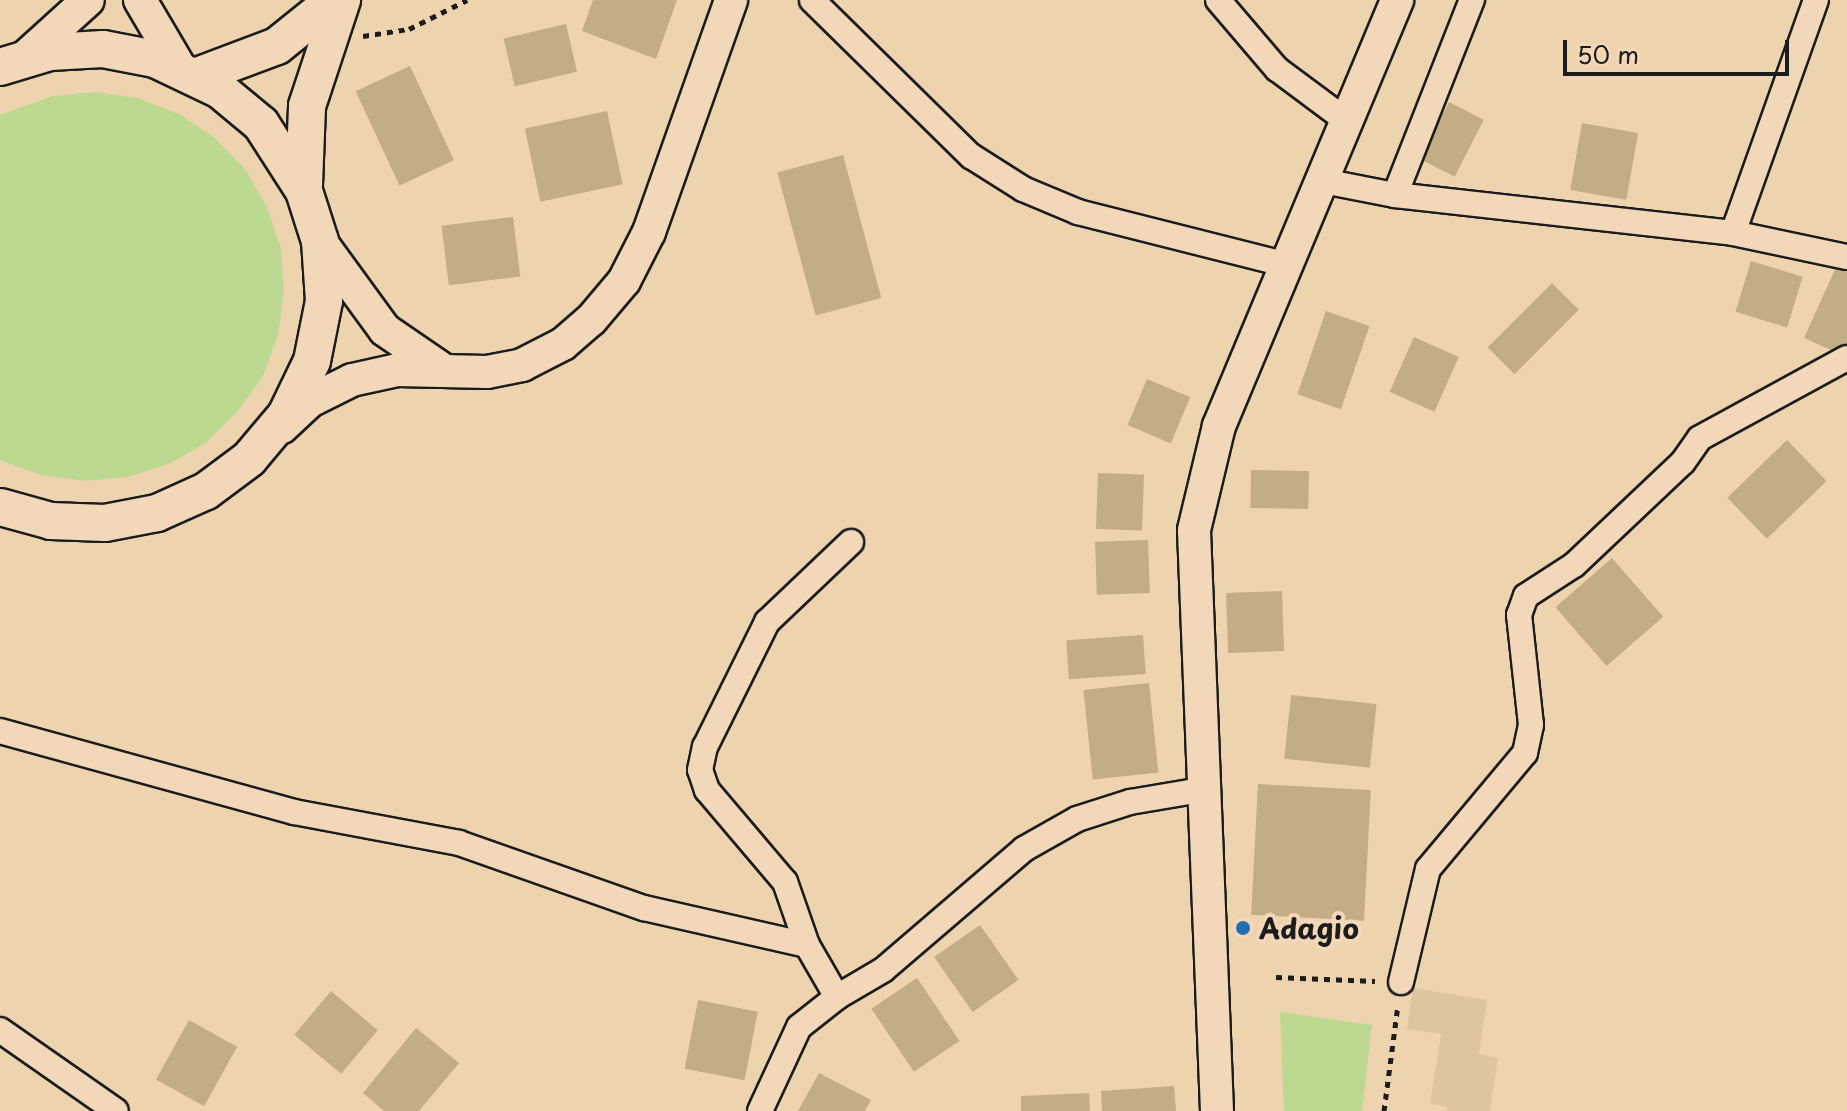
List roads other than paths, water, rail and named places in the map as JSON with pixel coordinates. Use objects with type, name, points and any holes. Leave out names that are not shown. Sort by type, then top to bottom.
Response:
[{"type":"main road","points":[[189,72],[277,46],[336,9]]},
{"type":"main road","points":[[304,191],[307,106],[336,9]]},
{"type":"main road","points":[[3,514],[78,524],[157,513],[228,477],[267,440],[301,389],[320,332],[320,241],[304,191],[261,124],[189,72],[103,49],[12,62]]},
{"type":"street","points":[[140,0],[189,72]]},
{"type":"street","points":[[267,440],[310,401],[352,380],[397,370],[487,372],[522,365],[563,344],[606,305],[649,232],[731,0]]},
{"type":"street","points":[[812,0],[971,156],[1023,189],[1078,212],[1287,265]]},
{"type":"street","points":[[1218,0],[1277,69],[1348,122]]},
{"type":"street","points":[[1217,1111],[1201,790],[1196,518],[1219,426],[1397,0]]},
{"type":"street","points":[[1395,195],[1472,0]]},
{"type":"street","points":[[1733,233],[1816,0]]},
{"type":"street","points":[[12,62],[71,7]]},
{"type":"street","points":[[1323,181],[1395,195],[1733,233],[1847,257]]},
{"type":"street","points":[[320,241],[385,330],[442,369]]},
{"type":"street","points":[[1401,982],[1428,869],[1525,753],[1531,725],[1519,615],[1526,596],[1574,565],[1683,462],[1700,438],[1847,358]]},
{"type":"street","points":[[837,997],[807,945],[785,882],[707,790],[700,770],[705,747],[767,622],[851,542]]},
{"type":"street","points":[[0,731],[294,812],[459,843],[644,908],[807,945]]},
{"type":"street","points":[[760,1111],[799,1027],[837,997],[883,970],[1024,849],[1077,819],[1130,802],[1201,790]]},
{"type":"street","points":[[0,1030],[116,1111]]},
{"type":"place","name":"Adagio","points":[[1243,928]]}]
